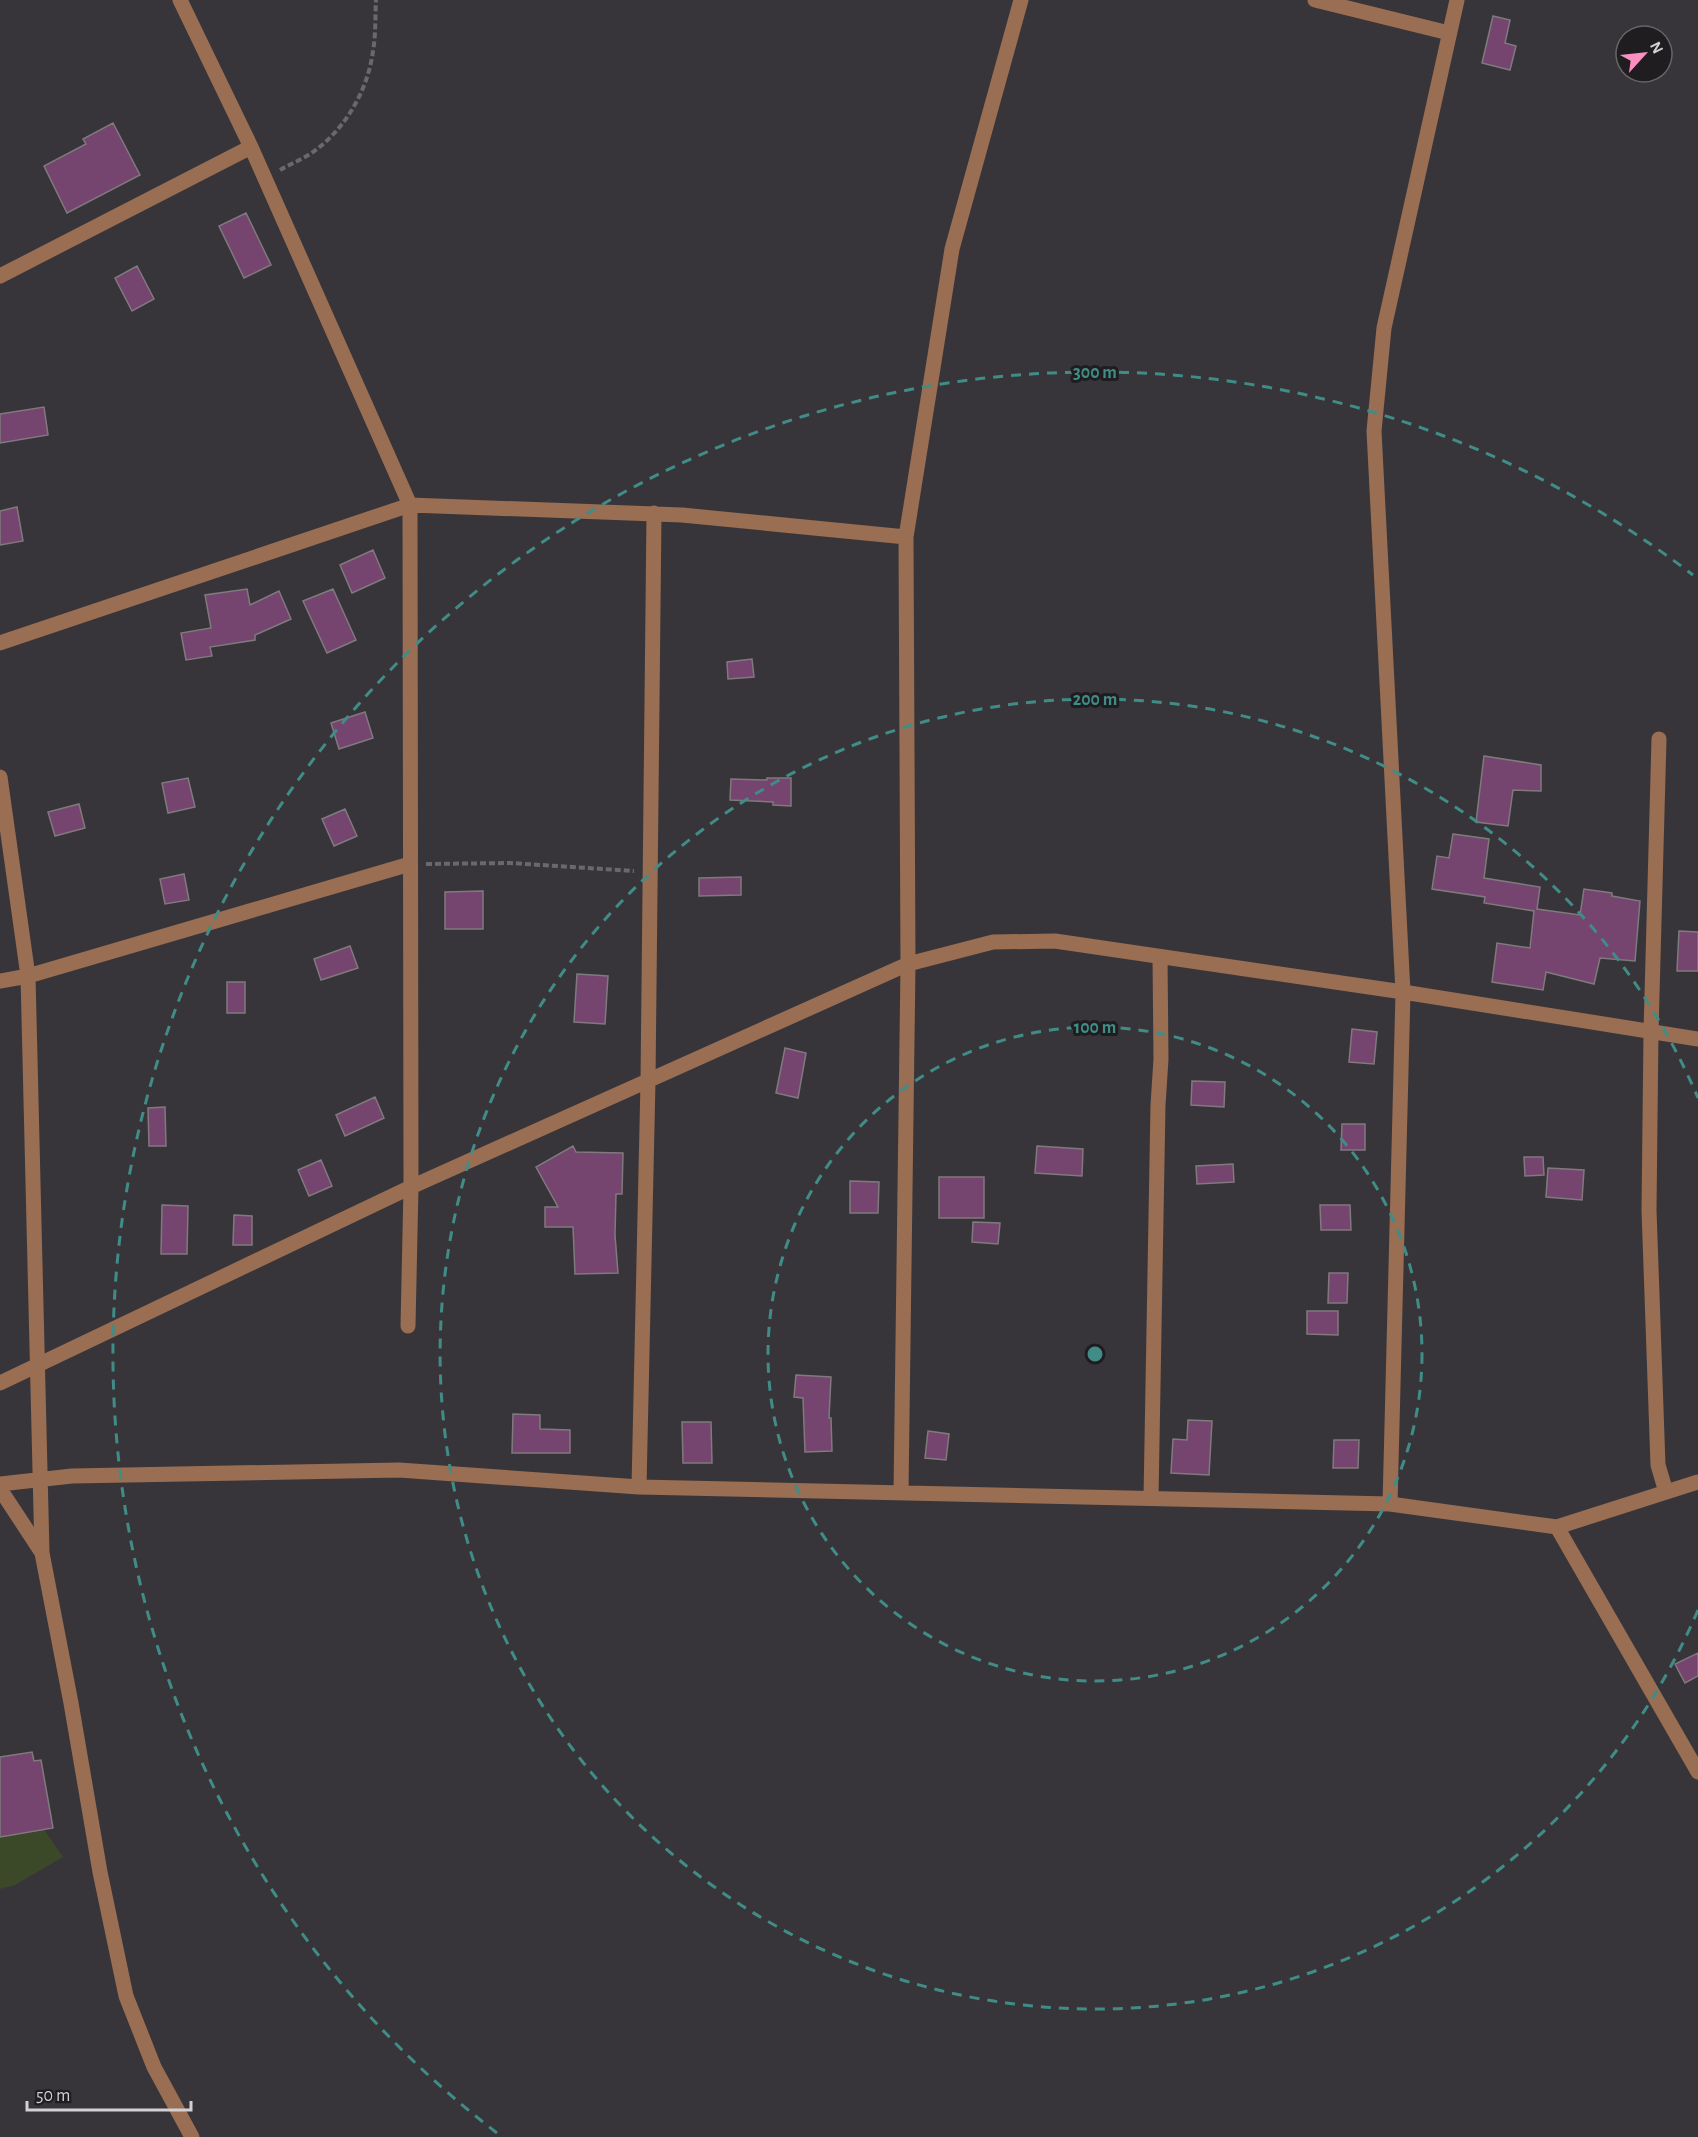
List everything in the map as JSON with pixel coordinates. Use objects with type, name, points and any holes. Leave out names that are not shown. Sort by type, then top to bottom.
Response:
[{"type":"street","points":[[180,0],[251,147],[410,505],[411,1187],[408,1326]]},
{"type":"street","points":[[901,1493],[908,964],[906,537],[952,249],[1022,0]]},
{"type":"street","points":[[1315,0],[1449,33]]},
{"type":"street","points":[[1390,1504],[1403,992],[1374,431],[1384,328],[1456,0]]},
{"type":"street","points":[[0,276],[251,147]]},
{"type":"street","points":[[0,643],[410,505],[654,513],[906,537]]},
{"type":"street","points":[[639,1487],[648,1081],[654,513]]},
{"type":"street","points":[[1659,739],[1649,1210],[1658,1465],[1666,1492]]},
{"type":"street","points":[[0,777],[28,976],[42,1553],[100,1872],[126,1996],[154,2067],[192,2137]]},
{"type":"street","points":[[0,981],[28,976],[410,864]]},
{"type":"street","points":[[0,1383],[411,1187],[908,964],[993,942],[1055,941],[1403,992],[1698,1040]]},
{"type":"street","points":[[1151,1498],[1158,1105],[1161,1059],[1160,957]]},
{"type":"street","points":[[0,1484],[72,1476],[399,1470],[639,1487],[1390,1504],[1557,1527],[1698,1482]]},
{"type":"street","points":[[0,1494],[4,1495],[42,1553]]},
{"type":"street","points":[[1557,1527],[1698,1772]]},
{"type":"path","points":[[264,178],[314,151],[335,133],[352,111],[361,92],[373,54],[376,0]]},
{"type":"path","points":[[410,864],[511,863],[650,872]]},
{"type":"green space","points":[[34,1815],[63,1857],[15,1885],[0,1889],[0,1818]]},
{"type":"building","points":[[1493,16],[1510,20],[1505,43],[1516,46],[1510,70],[1482,63]]},
{"type":"building","points":[[113,123],[140,175],[67,213],[44,166],[86,144],[83,139]]},
{"type":"building","points":[[246,213],[271,265],[244,278],[219,226]]},
{"type":"building","points":[[137,266],[154,299],[132,311],[115,278]]},
{"type":"building","points":[[44,407],[48,435],[0,443],[0,414]]},
{"type":"building","points":[[17,507],[23,541],[0,545],[0,511]]},
{"type":"building","points":[[373,550],[385,578],[352,593],[340,565]]},
{"type":"building","points":[[247,589],[250,605],[279,591],[291,619],[255,635],[255,640],[210,647],[212,656],[186,660],[181,633],[211,628],[205,595]]},
{"type":"building","points":[[333,589],[356,640],[327,653],[303,601]]},
{"type":"building","points":[[752,659],[754,677],[728,679],[727,662]]},
{"type":"building","points":[[365,712],[373,738],[339,749],[331,723]]},
{"type":"building","points":[[1484,756],[1541,765],[1541,791],[1513,790],[1508,826],[1476,822]]},
{"type":"building","points":[[188,778],[195,807],[168,813],[162,783]]},
{"type":"building","points":[[767,778],[791,778],[791,806],[773,805],[773,802],[730,800],[731,779],[767,780]]},
{"type":"building","points":[[79,804],[85,828],[55,836],[48,812]]},
{"type":"building","points":[[345,809],[357,836],[334,846],[322,819]]},
{"type":"building","points":[[1453,834],[1489,839],[1484,878],[1540,887],[1537,909],[1580,915],[1584,889],[1612,893],[1612,896],[1640,901],[1635,961],[1600,958],[1594,984],[1546,972],[1543,990],[1492,982],[1497,943],[1530,948],[1534,911],[1484,903],[1485,897],[1432,889],[1437,856],[1449,858]]},
{"type":"building","points":[[184,874],[189,900],[165,904],[160,879]]},
{"type":"building","points":[[741,877],[741,895],[699,896],[699,878]]},
{"type":"building","points":[[483,891],[483,929],[445,929],[445,892]]},
{"type":"building","points":[[1679,931],[1698,932],[1698,971],[1677,971]]},
{"type":"building","points":[[350,946],[358,968],[321,980],[314,959]]},
{"type":"building","points":[[577,974],[608,976],[605,1024],[574,1022]]},
{"type":"building","points":[[227,982],[245,982],[245,1013],[227,1013]]},
{"type":"building","points":[[1352,1029],[1377,1032],[1374,1064],[1349,1062]]},
{"type":"building","points":[[785,1048],[806,1053],[798,1098],[776,1093]]},
{"type":"building","points":[[1192,1081],[1225,1082],[1224,1107],[1191,1105]]},
{"type":"building","points":[[375,1097],[384,1118],[345,1136],[336,1115]]},
{"type":"building","points":[[165,1107],[166,1146],[149,1146],[148,1108]]},
{"type":"building","points":[[1342,1124],[1365,1124],[1365,1150],[1341,1150]]},
{"type":"building","points":[[573,1146],[576,1152],[623,1153],[622,1194],[616,1194],[615,1235],[618,1273],[575,1274],[573,1227],[545,1227],[545,1207],[558,1207],[536,1167]]},
{"type":"building","points":[[1037,1146],[1083,1149],[1082,1176],[1035,1173]]},
{"type":"building","points":[[1524,1157],[1543,1157],[1544,1175],[1525,1176]]},
{"type":"building","points":[[321,1160],[332,1186],[309,1196],[298,1170]]},
{"type":"building","points":[[1233,1164],[1234,1182],[1197,1184],[1196,1166]]},
{"type":"building","points":[[1548,1168],[1584,1170],[1582,1200],[1546,1197]]},
{"type":"building","points":[[939,1177],[984,1177],[984,1218],[939,1218]]},
{"type":"building","points":[[850,1181],[879,1182],[878,1213],[850,1213]]},
{"type":"building","points":[[162,1205],[188,1206],[187,1254],[161,1254]]},
{"type":"building","points":[[1320,1205],[1350,1205],[1351,1230],[1321,1230]]},
{"type":"building","points":[[234,1215],[252,1216],[252,1245],[233,1245]]},
{"type":"building","points":[[973,1222],[1000,1223],[998,1244],[972,1242]]},
{"type":"building","points":[[1329,1273],[1348,1273],[1347,1303],[1328,1303]]},
{"type":"building","points":[[1307,1311],[1338,1311],[1338,1335],[1307,1334]]},
{"type":"building","points":[[796,1375],[831,1377],[829,1418],[831,1418],[832,1451],[805,1452],[803,1398],[794,1397]]},
{"type":"building","points":[[513,1414],[540,1415],[540,1429],[570,1430],[570,1453],[512,1453]]},
{"type":"building","points":[[1188,1420],[1212,1421],[1209,1475],[1171,1473],[1173,1439],[1187,1440]]},
{"type":"building","points":[[682,1422],[711,1422],[712,1463],[683,1463]]},
{"type":"building","points":[[928,1431],[949,1434],[946,1460],[925,1458]]},
{"type":"building","points":[[1334,1440],[1359,1440],[1358,1468],[1333,1468]]},
{"type":"building","points":[[1698,1653],[1698,1676],[1685,1683],[1675,1664]]},
{"type":"building","points":[[32,1752],[34,1761],[41,1760],[53,1828],[0,1837],[0,1757]]}]
